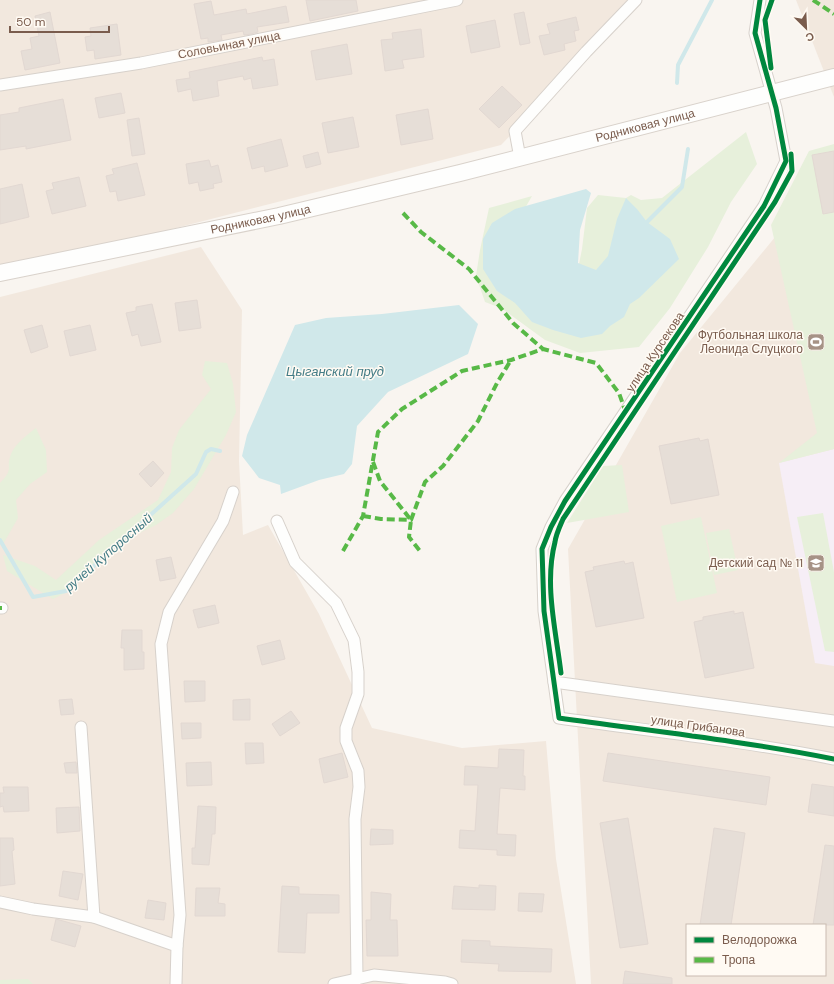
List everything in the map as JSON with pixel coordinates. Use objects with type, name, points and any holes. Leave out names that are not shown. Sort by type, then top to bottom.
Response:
[{"type":"main road","name":"Родниковая улица","points":[[0,273],[279,216],[520,158],[834,77]]},
{"type":"street","name":"Соловьиная улица","points":[[0,85],[141,63],[457,0]]},
{"type":"street","points":[[520,158],[516,131],[586,52],[636,0]]},
{"type":"street","name":"улица Курсекова","points":[[559,718],[544,611],[542,549],[551,527],[565,502],[759,212],[786,161],[772,94],[755,32],[760,0]]},
{"type":"street","points":[[176,984],[177,946],[180,915],[161,644],[169,612],[222,521],[233,492]]},
{"type":"street","points":[[276,521],[295,562],[336,603],[354,640],[358,672],[358,694],[346,728],[346,741],[358,770],[359,787],[355,819],[356,979]]},
{"type":"street","name":"улица Грибанова","points":[[554,682],[834,721]]},
{"type":"street","name":"улица Грибанова","points":[[559,718],[686,734],[783,749],[834,759]]},
{"type":"street","points":[[80,726],[94,917]]},
{"type":"street","points":[[0,902],[33,909],[94,917],[177,946]]},
{"type":"street","points":[[334,984],[374,975],[452,984]]},
{"type":"shaded area","points":[[0,0],[642,0],[501,145],[0,273]]},
{"type":"shaded area","points":[[796,0],[834,0],[834,97]]},
{"type":"shaded area","points":[[834,165],[834,984],[591,984],[568,549],[680,353]]},
{"type":"shaded area","points":[[201,247],[242,310],[239,461],[243,535],[268,525],[319,614],[372,728],[462,748],[546,741],[556,859],[576,984],[0,984],[0,297]]},
{"type":"shaded area","name":"Детский сад № 11","points":[[834,449],[834,666],[815,663],[779,463]]},
{"type":"green space","points":[[746,132],[757,164],[731,202],[708,247],[670,308],[639,347],[580,353],[545,340],[501,308],[485,302],[476,276],[489,208],[532,196],[513,229],[578,269],[587,208],[598,195],[626,198],[631,195],[641,200],[662,198]]},
{"type":"green space","name":"Футбольная школа Леонида Слуцкого","points":[[834,144],[834,449],[779,463],[817,433],[771,225],[809,151]]},
{"type":"green space","points":[[205,361],[227,363],[233,384],[236,412],[226,435],[194,489],[173,513],[156,525],[107,551],[96,566],[79,577],[69,591],[53,599],[7,571],[3,555],[35,566],[56,580],[99,540],[158,500],[171,472],[172,448],[179,430],[211,389],[202,375]]},
{"type":"green space","points":[[36,428],[46,450],[47,472],[30,484],[16,500],[18,518],[2,546],[0,542],[0,483],[7,474],[9,459],[13,450]]},
{"type":"green space","points":[[622,465],[629,512],[567,523],[603,466]]},
{"type":"green space","points":[[823,513],[834,572],[834,652],[825,651],[797,517]]},
{"type":"green space","points":[[701,517],[717,593],[677,602],[661,526]]},
{"type":"green space","points":[[729,529],[738,570],[714,575],[706,533]]},
{"type":"green space","points":[[28,979],[33,984],[0,984],[0,980]]},
{"type":"water","points":[[586,189],[591,193],[580,230],[578,263],[596,270],[608,256],[617,219],[626,198],[647,222],[670,239],[679,259],[639,298],[630,304],[624,317],[610,326],[602,334],[581,338],[532,322],[515,303],[497,291],[483,269],[483,239],[492,223],[515,209]]},
{"type":"water","name":"Цыганский пруд","points":[[459,305],[478,324],[468,354],[388,392],[357,426],[352,464],[344,474],[319,480],[281,494],[280,485],[259,478],[242,456],[247,435],[295,325],[326,318],[382,314]]},
{"type":"building","points":[[306,0],[356,0],[358,11],[310,21]]},
{"type":"building","points":[[211,1],[214,15],[246,9],[247,14],[286,6],[289,22],[257,27],[258,32],[251,34],[244,35],[243,31],[221,35],[222,40],[208,42],[208,38],[201,39],[194,4]]},
{"type":"building","points":[[50,12],[60,63],[25,70],[21,51],[32,49],[30,38],[39,36],[35,16]]},
{"type":"building","points":[[524,12],[530,43],[520,45],[514,14]]},
{"type":"building","points":[[576,17],[579,30],[574,31],[576,41],[564,44],[565,50],[544,55],[539,36],[550,34],[547,24]]},
{"type":"building","points":[[495,20],[500,47],[471,53],[466,26]]},
{"type":"building","points":[[117,24],[121,55],[95,59],[94,50],[87,51],[85,37],[91,36],[90,28]]},
{"type":"building","points":[[421,29],[424,57],[402,60],[404,68],[385,71],[381,40],[393,39],[392,33]]},
{"type":"building","points":[[347,44],[352,74],[316,80],[311,51]]},
{"type":"building","points":[[262,57],[263,61],[274,59],[278,85],[253,89],[251,78],[244,80],[243,76],[217,81],[219,96],[193,101],[191,89],[178,92],[176,80],[190,78],[189,72]]},
{"type":"building","points":[[502,86],[522,105],[499,128],[479,109]]},
{"type":"building","points":[[121,93],[125,113],[99,118],[95,98]]},
{"type":"building","points":[[63,99],[71,140],[26,149],[26,146],[0,150],[0,115],[19,112],[19,108]]},
{"type":"building","points":[[428,109],[433,139],[401,145],[396,115]]},
{"type":"building","points":[[353,117],[359,147],[328,153],[322,123]]},
{"type":"building","points":[[139,118],[145,154],[132,156],[127,120]]},
{"type":"building","points":[[281,139],[288,166],[265,172],[264,166],[252,169],[247,148]]},
{"type":"building","points":[[834,151],[834,212],[823,214],[812,155]]},
{"type":"building","points":[[318,152],[321,164],[306,168],[303,156]]},
{"type":"building","points":[[209,160],[211,167],[218,165],[222,182],[213,184],[214,188],[200,191],[198,182],[189,184],[186,164]]},
{"type":"building","points":[[137,163],[145,195],[118,201],[116,191],[110,192],[106,176],[114,174],[112,169]]},
{"type":"building","points":[[79,177],[86,206],[52,214],[46,191],[54,189],[52,183]]},
{"type":"building","points":[[22,184],[29,217],[0,224],[0,189]]},
{"type":"building","points":[[197,300],[201,328],[179,331],[175,303]]},
{"type":"building","points":[[152,304],[161,342],[141,346],[138,334],[132,336],[126,313],[136,311],[136,307]]},
{"type":"building","points":[[42,325],[48,347],[31,353],[24,330]]},
{"type":"building","points":[[90,325],[96,350],[70,356],[64,331]]},
{"type":"building","points":[[699,438],[700,441],[708,439],[719,495],[671,504],[659,446]]},
{"type":"building","points":[[153,461],[164,473],[151,487],[139,474]]},
{"type":"building","points":[[171,557],[176,578],[160,581],[156,560]]},
{"type":"building","points":[[624,561],[625,564],[633,562],[644,618],[596,627],[585,572],[594,570],[593,567]]},
{"type":"building","points":[[215,605],[219,623],[198,628],[193,610]]},
{"type":"building","points":[[734,611],[734,614],[743,612],[754,668],[705,678],[694,622],[703,620],[703,617]]},
{"type":"building","points":[[122,630],[142,630],[144,669],[124,670],[124,648],[121,648]]},
{"type":"building","points":[[280,640],[285,659],[262,665],[257,646]]},
{"type":"building","points":[[184,681],[205,681],[205,701],[185,702]]},
{"type":"building","points":[[72,699],[74,714],[61,715],[59,700]]},
{"type":"building","points":[[250,699],[250,720],[233,720],[233,700]]},
{"type":"building","points":[[291,711],[300,723],[280,736],[272,724]]},
{"type":"building","points":[[181,723],[201,723],[201,738],[182,739]]},
{"type":"building","points":[[245,743],[263,743],[264,763],[246,764]]},
{"type":"building","points":[[499,749],[524,750],[523,776],[525,776],[525,790],[500,788],[497,834],[516,835],[515,856],[497,855],[497,850],[459,848],[460,830],[475,831],[478,785],[464,785],[465,766],[498,768]]},
{"type":"building","points":[[342,753],[348,777],[324,783],[319,759]]},
{"type":"building","points":[[608,753],[770,777],[766,805],[603,781]]},
{"type":"building","points":[[76,762],[77,773],[66,773],[64,763]]},
{"type":"building","points":[[211,762],[212,785],[187,786],[186,763]]},
{"type":"building","points":[[812,784],[834,787],[834,816],[808,812]]},
{"type":"building","points":[[3,787],[28,787],[29,811],[4,812],[3,806],[0,807],[0,793],[4,793]]},
{"type":"building","points":[[198,806],[216,807],[215,834],[212,834],[209,865],[192,864],[192,848],[195,848]]},
{"type":"building","points":[[79,807],[80,831],[57,833],[56,808]]},
{"type":"building","points":[[628,818],[648,944],[620,948],[600,823]]},
{"type":"building","points":[[714,828],[745,833],[731,924],[700,924]]},
{"type":"building","points":[[371,829],[393,830],[393,844],[370,845]]},
{"type":"building","points":[[0,838],[13,838],[14,850],[12,851],[15,884],[0,886]]},
{"type":"building","points":[[825,845],[834,846],[834,925],[813,924]]},
{"type":"building","points":[[63,871],[83,874],[78,900],[59,896]]},
{"type":"building","points":[[479,885],[496,886],[495,910],[452,909],[454,886],[479,888]]},
{"type":"building","points":[[282,886],[299,887],[299,894],[339,895],[339,913],[307,913],[305,953],[278,952]]},
{"type":"building","points":[[196,888],[220,888],[218,903],[225,904],[225,916],[195,916]]},
{"type":"building","points":[[371,892],[391,894],[390,920],[397,920],[398,956],[367,956],[366,920],[371,920]]},
{"type":"building","points":[[519,893],[544,894],[542,912],[518,911]]},
{"type":"building","points":[[148,900],[166,903],[164,920],[145,918]]},
{"type":"building","points":[[56,919],[81,926],[75,947],[51,940]]},
{"type":"building","points":[[462,940],[490,941],[490,946],[552,949],[551,972],[498,971],[499,964],[461,962]]},
{"type":"building","points":[[625,971],[672,978],[672,984],[623,984]]},
{"type":"waterway","name":"ручей Купоросный","points":[[677,83],[678,65],[712,0]]},
{"type":"waterway","name":"ручей Купоросный","points":[[647,222],[682,187],[688,149]]},
{"type":"waterway","name":"ручей Купоросный","points":[[0,540],[33,597],[66,591],[196,474],[206,452],[211,449],[220,451]]},
{"type":"marked path","points":[[813,0],[834,14]]},
{"type":"marked path","points":[[403,213],[421,232],[469,269],[513,323],[543,349]]},
{"type":"marked path","points":[[343,551],[363,516],[378,432],[402,409],[462,371],[511,360],[543,349],[596,363],[619,393],[626,413]]},
{"type":"marked path","points":[[363,516],[381,519],[411,520],[425,482],[443,466],[478,421],[497,383],[511,360]]},
{"type":"marked path","points":[[373,462],[380,481],[411,520],[409,537],[420,551]]},
{"type":"cycle path","points":[[760,0],[755,33],[776,108],[786,161],[764,206],[565,501],[551,527],[542,549],[544,611],[559,718],[731,742],[834,759]]},
{"type":"cycle path","points":[[771,68],[765,20],[772,0]]},
{"type":"cycle path","points":[[561,673],[551,591],[552,558],[558,530],[563,519],[775,202],[792,171],[791,154]]},
{"type":"place","name":"Футбольная школа Леонида Слуцкого","points":[[816,342]]},
{"type":"place","name":"Детский сад № 11","points":[[816,563]]}]
